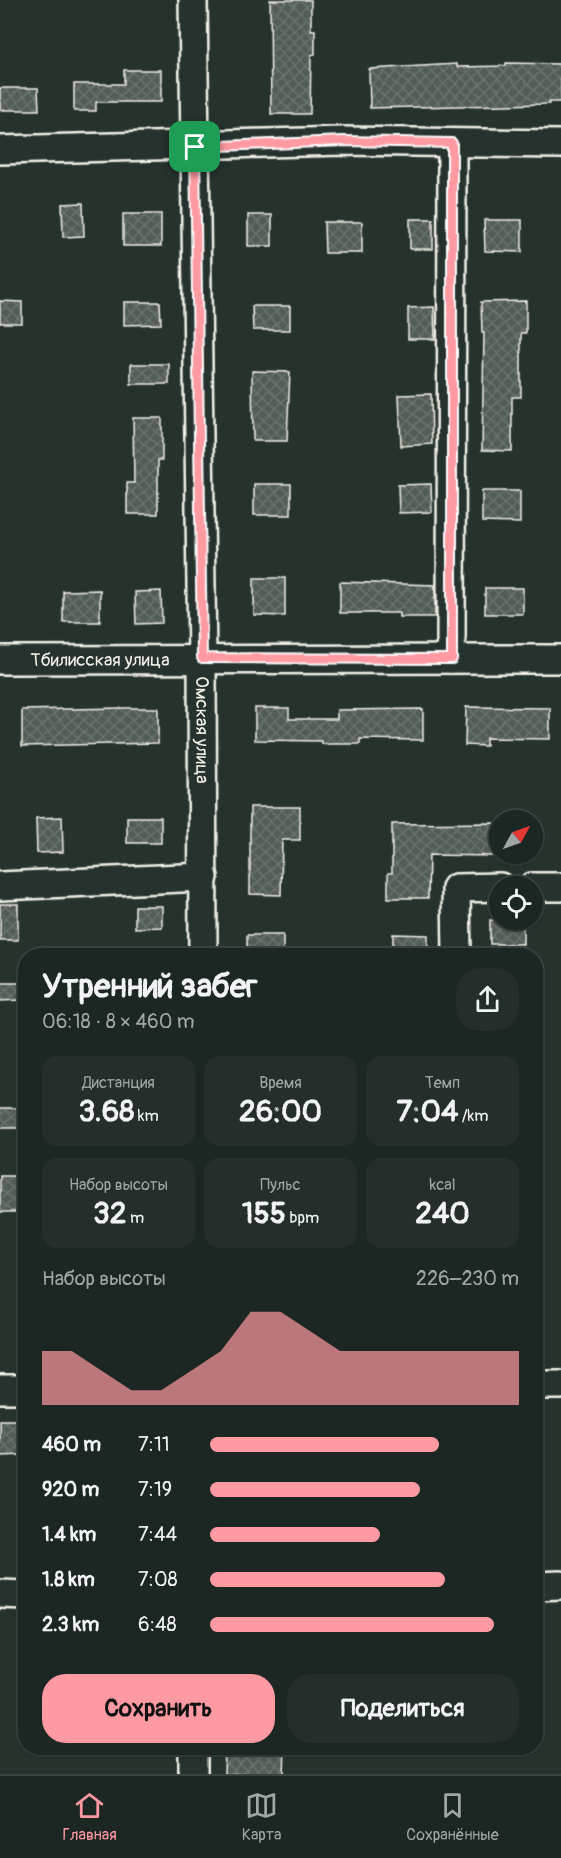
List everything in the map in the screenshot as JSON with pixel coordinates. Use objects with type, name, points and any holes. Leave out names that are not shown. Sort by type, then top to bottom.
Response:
[{"type":"street","name":"Омская улица","points":[[193,0],[202,658],[203,948]]},
{"type":"street","points":[[0,150],[195,147],[343,141],[561,144]]},
{"type":"street","points":[[452,143],[452,659]]},
{"type":"street","name":"Тбилисская улица","points":[[0,660],[561,659]]},
{"type":"street","points":[[0,886],[204,877]]},
{"type":"street","points":[[457,948],[456,888],[489,887]]},
{"type":"street","points":[[543,887],[561,887]]},
{"type":"street","points":[[543,1385],[561,1385]]},
{"type":"street","points":[[0,1389],[18,1389]]},
{"type":"street","points":[[543,1586],[561,1585]]},
{"type":"street","points":[[0,1594],[18,1594]]},
{"type":"street","points":[[193,1755],[193,1774]]},
{"type":"building","points":[[270,0],[311,0],[311,30],[315,30],[315,54],[311,55],[310,114],[271,114]]},
{"type":"building","points":[[506,63],[561,64],[561,102],[370,108],[369,69],[457,64],[457,67],[506,66]]},
{"type":"building","points":[[124,70],[161,70],[161,102],[96,102],[96,111],[74,111],[74,84],[124,84]]},
{"type":"building","points":[[0,88],[38,88],[39,110],[0,110]]},
{"type":"building","points":[[83,203],[84,236],[63,237],[62,204]]},
{"type":"building","points":[[123,214],[161,214],[161,246],[123,246]]},
{"type":"building","points":[[248,215],[272,215],[272,246],[248,246]]},
{"type":"building","points":[[410,219],[433,219],[433,249],[410,249]]},
{"type":"building","points":[[484,220],[522,220],[522,252],[485,251]]},
{"type":"building","points":[[324,222],[362,222],[362,253],[325,253]]},
{"type":"building","points":[[0,301],[22,302],[22,323],[0,323]]},
{"type":"building","points":[[526,301],[526,333],[521,333],[521,397],[512,397],[512,451],[482,450],[484,333],[482,333],[481,302]]},
{"type":"building","points":[[124,302],[160,302],[161,324],[124,325]]},
{"type":"building","points":[[252,306],[290,306],[290,330],[253,330]]},
{"type":"building","points":[[434,307],[435,339],[408,339],[408,308]]},
{"type":"building","points":[[131,364],[169,364],[169,384],[131,384]]},
{"type":"building","points":[[252,371],[290,372],[287,441],[253,441]]},
{"type":"building","points":[[431,394],[432,444],[401,446],[399,395]]},
{"type":"building","points":[[133,418],[162,418],[162,460],[158,460],[158,514],[127,514],[127,483],[134,483]]},
{"type":"building","points":[[254,484],[291,484],[291,515],[254,515]]},
{"type":"building","points":[[431,484],[432,512],[399,513],[398,485]]},
{"type":"building","points":[[482,491],[520,491],[520,523],[482,522]]},
{"type":"building","points":[[254,578],[285,578],[285,616],[254,615]]},
{"type":"building","points":[[340,582],[435,585],[435,617],[399,617],[399,613],[340,613]]},
{"type":"building","points":[[485,588],[523,588],[523,614],[485,614]]},
{"type":"building","points":[[100,590],[100,622],[63,622],[63,591]]},
{"type":"building","points":[[161,591],[162,623],[136,624],[135,592]]},
{"type":"building","points":[[466,707],[550,708],[550,739],[486,738],[486,746],[465,745]]},
{"type":"building","points":[[158,708],[158,743],[22,746],[22,710]]},
{"type":"building","points":[[255,708],[289,708],[289,719],[337,719],[337,710],[423,709],[423,740],[360,739],[360,744],[322,744],[322,741],[255,740]]},
{"type":"building","points":[[250,807],[300,807],[300,840],[282,840],[281,895],[250,894]]},
{"type":"building","points":[[62,817],[63,852],[37,853],[36,818]]},
{"type":"building","points":[[127,817],[161,817],[161,843],[127,843]]},
{"type":"building","points":[[489,823],[489,856],[429,855],[428,898],[388,898],[388,873],[392,873],[392,824]]},
{"type":"building","points":[[0,904],[18,904],[18,940],[0,940]]},
{"type":"building","points":[[135,906],[162,906],[162,927],[135,928]]},
{"type":"building","points":[[490,930],[523,930],[523,944],[490,944]]},
{"type":"building","points":[[393,934],[428,935],[428,948],[393,948]]},
{"type":"building","points":[[247,935],[283,935],[283,948],[247,948]]},
{"type":"building","points":[[0,983],[18,983],[18,1000],[0,1001]]},
{"type":"building","points":[[0,1108],[18,1108],[18,1128],[0,1128]]},
{"type":"building","points":[[0,1176],[18,1176],[18,1212],[0,1212]]},
{"type":"building","points":[[0,1420],[18,1420],[18,1455],[0,1456]]},
{"type":"building","points":[[225,1755],[285,1755],[284,1774],[224,1774]]},
{"type":"route","points":[[343,141],[452,143],[452,659],[202,658],[195,147],[343,141]]}]
